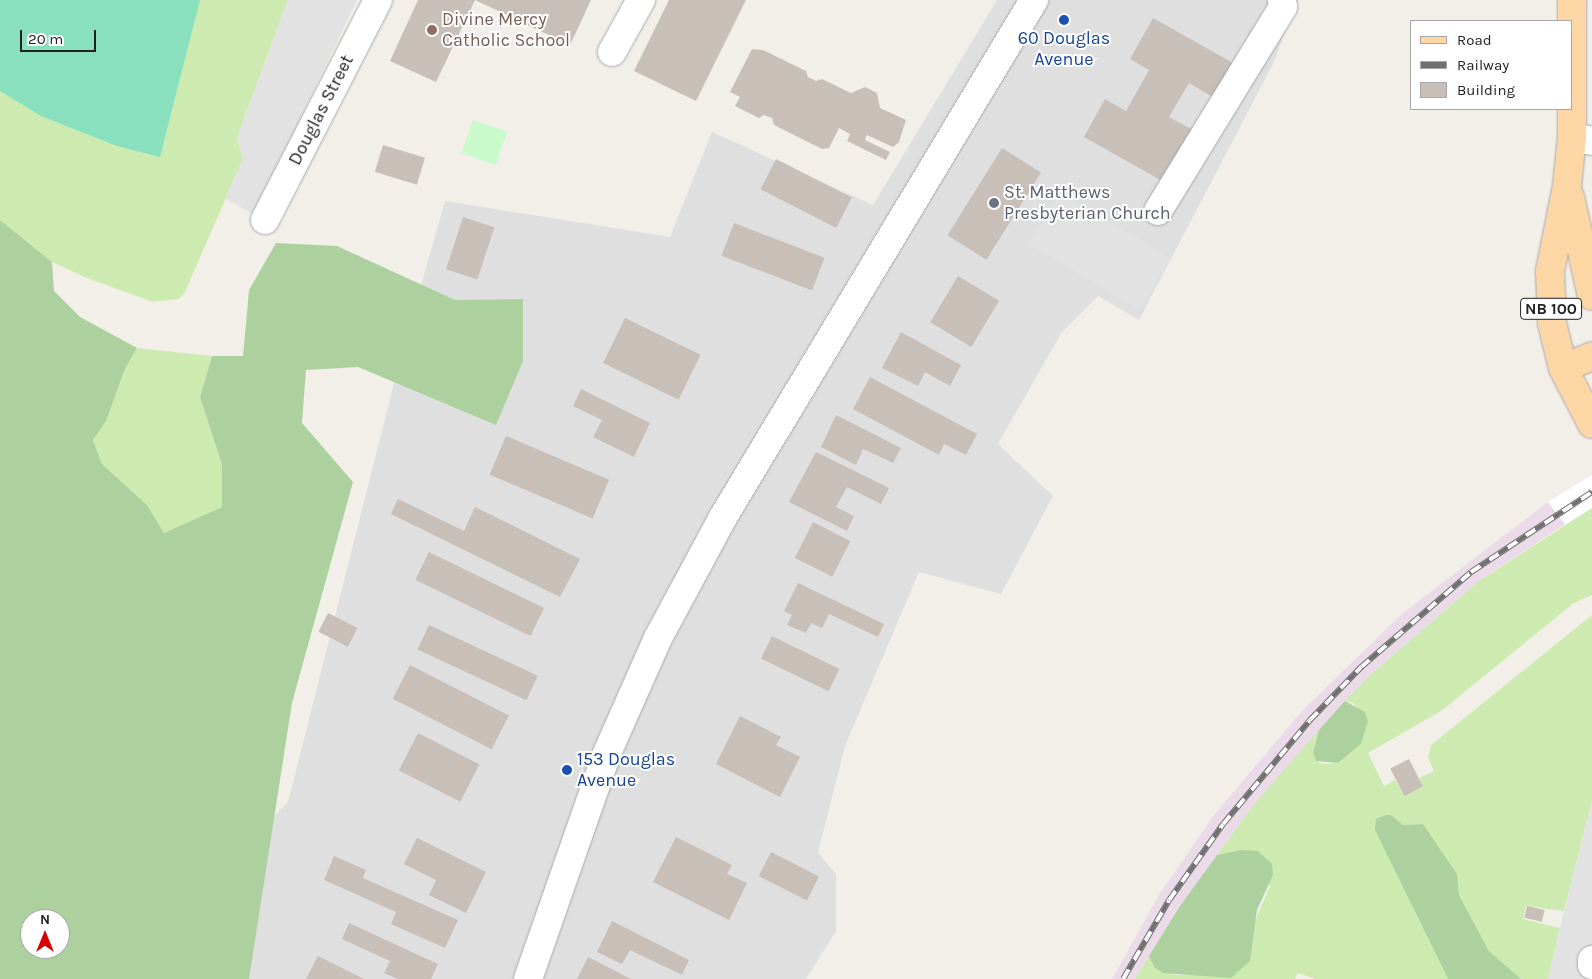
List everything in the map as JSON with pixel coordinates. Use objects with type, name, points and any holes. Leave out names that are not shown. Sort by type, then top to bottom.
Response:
[{"type":"main road","name":"NB 100","points":[[1572,0],[1582,139],[1567,186],[1550,270],[1552,323],[1563,368],[1592,424]]},
{"type":"main road","name":"NB 100","points":[[1567,186],[1592,296]]},
{"type":"main road","points":[[1563,368],[1592,356]]},
{"type":"street","name":"Douglas Street","points":[[265,220],[378,0]]},
{"type":"street","points":[[612,52],[641,0]]},
{"type":"street","points":[[528,979],[607,753],[658,638],[722,518],[1034,0]]},
{"type":"street","points":[[1158,211],[1283,7],[1282,0]]},
{"type":"street","points":[[1592,960],[1592,965]]},
{"type":"shaded area","points":[[288,0],[357,0],[254,215],[225,198],[243,159],[237,138]]},
{"type":"shaded area","points":[[997,0],[1298,0],[1272,66],[1139,320],[1098,296],[1062,332],[998,444],[1053,496],[1001,594],[919,572],[845,746],[818,853],[836,874],[836,931],[806,979],[119,979],[288,802],[401,356],[445,201],[670,237],[712,132],[873,205]]},
{"type":"shaded area","points":[[1061,192],[1171,258],[1139,310],[1030,244]]},
{"type":"shaded area","points":[[1548,502],[1565,524],[1479,581],[1369,676],[1254,804],[1180,906],[1135,979],[1112,979],[1159,895],[1214,815],[1302,711],[1403,613]]},
{"type":"shaded area","points":[[1592,801],[1592,979],[1548,979],[1560,928]]},
{"type":"green space","points":[[0,0],[288,0],[237,138],[243,159],[184,294],[178,299],[153,302],[87,278],[52,262],[0,220]]},
{"type":"green space","points":[[0,0],[200,0],[160,157],[117,146],[41,116],[0,91]]},
{"type":"green space","points":[[473,120],[507,132],[496,165],[462,153]]},
{"type":"green space","points":[[0,220],[52,262],[54,291],[80,317],[137,348],[125,369],[106,421],[93,440],[102,464],[147,505],[164,533],[222,507],[222,465],[200,397],[212,356],[243,356],[249,290],[276,243],[337,246],[455,300],[523,299],[523,361],[496,425],[358,367],[306,370],[302,423],[353,482],[292,703],[249,979],[0,979]]},
{"type":"green space","points":[[137,348],[212,356],[200,397],[222,465],[222,507],[164,533],[147,505],[102,464],[93,440],[106,421],[125,369]]},
{"type":"green space","points":[[1592,508],[1592,595],[1574,603],[1441,711],[1368,753],[1384,786],[1395,780],[1404,796],[1423,787],[1419,778],[1434,771],[1428,758],[1431,745],[1592,615],[1592,801],[1564,911],[1526,906],[1523,919],[1560,928],[1548,979],[1521,979],[1489,951],[1459,895],[1457,874],[1423,824],[1403,825],[1386,815],[1412,906],[1448,979],[1315,979],[1298,973],[1295,979],[1135,979],[1149,956],[1154,967],[1176,975],[1192,974],[1255,921],[1270,886],[1240,850],[1217,855],[1254,804],[1319,730],[1313,753],[1316,761],[1323,764],[1338,763],[1361,744],[1368,722],[1353,703],[1345,701],[1369,676],[1479,581]]},
{"type":"green space","points":[[1345,701],[1365,712],[1368,722],[1361,744],[1338,763],[1316,761],[1313,753],[1319,730]]},
{"type":"green space","points":[[1391,815],[1403,825],[1423,824],[1457,874],[1459,895],[1489,951],[1521,979],[1448,979],[1375,830],[1376,819]]},
{"type":"green space","points":[[1240,850],[1258,851],[1272,864],[1273,875],[1257,910],[1250,961],[1231,978],[1163,973],[1154,967],[1149,956],[1180,906],[1217,855]]},
{"type":"pier","points":[[1592,475],[1592,508],[1565,524],[1548,502]]},
{"type":"building","name":"Divine Mercy Catholic School","points":[[418,0],[475,0],[436,82],[390,61]]},
{"type":"building","points":[[475,0],[591,0],[570,45]]},
{"type":"building","points":[[669,0],[746,0],[696,101],[634,71]]},
{"type":"building","points":[[1153,18],[1233,63],[1213,97],[1189,83],[1169,117],[1193,130],[1164,182],[1084,137],[1105,99],[1126,111],[1149,70],[1130,59]]},
{"type":"building","points":[[752,49],[763,50],[806,71],[808,77],[816,81],[822,79],[851,93],[865,87],[877,93],[880,108],[906,120],[899,142],[893,147],[867,135],[865,140],[890,152],[886,160],[847,141],[850,134],[839,128],[829,148],[822,149],[774,125],[772,118],[764,115],[759,118],[735,106],[740,97],[730,92]]},
{"type":"building","points":[[383,145],[425,158],[417,185],[375,172]]},
{"type":"building","name":"St. Matthews Presbyterian Church","points":[[1002,148],[1041,172],[986,260],[947,235]]},
{"type":"building","points":[[776,159],[852,198],[836,228],[761,189]]},
{"type":"building","points":[[463,217],[494,227],[477,280],[446,269]]},
{"type":"building","points":[[734,223],[825,258],[812,290],[721,256]]},
{"type":"building","points":[[958,276],[999,301],[971,347],[930,322]]},
{"type":"building","points":[[625,318],[700,355],[679,400],[603,363]]},
{"type":"building","points":[[901,332],[961,365],[950,386],[925,372],[918,386],[882,368]]},
{"type":"building","points":[[870,377],[977,434],[966,455],[944,444],[939,455],[853,409]]},
{"type":"building","points":[[581,389],[650,423],[634,457],[593,437],[602,420],[573,406]]},
{"type":"building","points":[[836,415],[901,448],[893,463],[863,449],[856,465],[821,447]]},
{"type":"building","points":[[506,436],[609,480],[593,518],[490,475]]},
{"type":"building","points":[[816,452],[889,488],[881,504],[847,487],[836,507],[854,516],[847,531],[789,502]]},
{"type":"building","points":[[398,499],[464,531],[475,507],[580,559],[560,597],[391,514]]},
{"type":"building","points":[[813,522],[850,541],[832,577],[795,558]]},
{"type":"building","points":[[429,552],[544,608],[530,636],[415,580]]},
{"type":"building","points":[[798,583],[884,624],[878,637],[829,614],[822,628],[811,623],[806,633],[787,625],[792,615],[784,611]]},
{"type":"building","points":[[328,613],[357,628],[348,647],[318,632]]},
{"type":"building","points":[[429,625],[538,676],[526,700],[418,649]]},
{"type":"building","points":[[772,636],[839,669],[828,691],[761,658]]},
{"type":"building","points":[[410,665],[509,715],[492,749],[393,699]]},
{"type":"building","points":[[740,716],[781,737],[776,745],[800,757],[780,797],[716,764]]},
{"type":"building","points":[[418,733],[479,764],[460,802],[399,770]]},
{"type":"building","points":[[1409,759],[1423,787],[1404,796],[1390,769]]},
{"type":"building","points":[[676,837],[732,865],[727,874],[747,883],[729,920],[653,882]]},
{"type":"building","points":[[417,838],[486,872],[466,913],[429,895],[436,880],[404,864]]},
{"type":"building","points":[[771,852],[819,877],[807,901],[759,876]]},
{"type":"building","points":[[334,856],[366,870],[363,878],[458,920],[445,948],[391,924],[396,912],[324,880]]},
{"type":"building","points":[[1527,906],[1545,910],[1542,922],[1524,918]]},
{"type":"building","points":[[612,921],[689,960],[682,975],[630,950],[622,964],[597,952]]},
{"type":"building","points":[[349,923],[438,964],[431,979],[398,979],[384,973],[390,961],[342,939]]},
{"type":"building","points":[[318,956],[364,979],[306,979]]},
{"type":"building","points":[[588,957],[631,979],[577,979]]},
{"type":"railway","points":[[1123,979],[1169,900],[1223,824],[1310,720],[1361,667],[1471,572],[1592,492]]},
{"type":"place","name":"60 Douglas Avenue","points":[[1064,20]]},
{"type":"place","name":"Divine Mercy Catholic School","points":[[432,30]]},
{"type":"place","name":"St. Matthews Presbyterian Church","points":[[994,203]]},
{"type":"place","name":"153 Douglas Avenue","points":[[567,770]]}]
